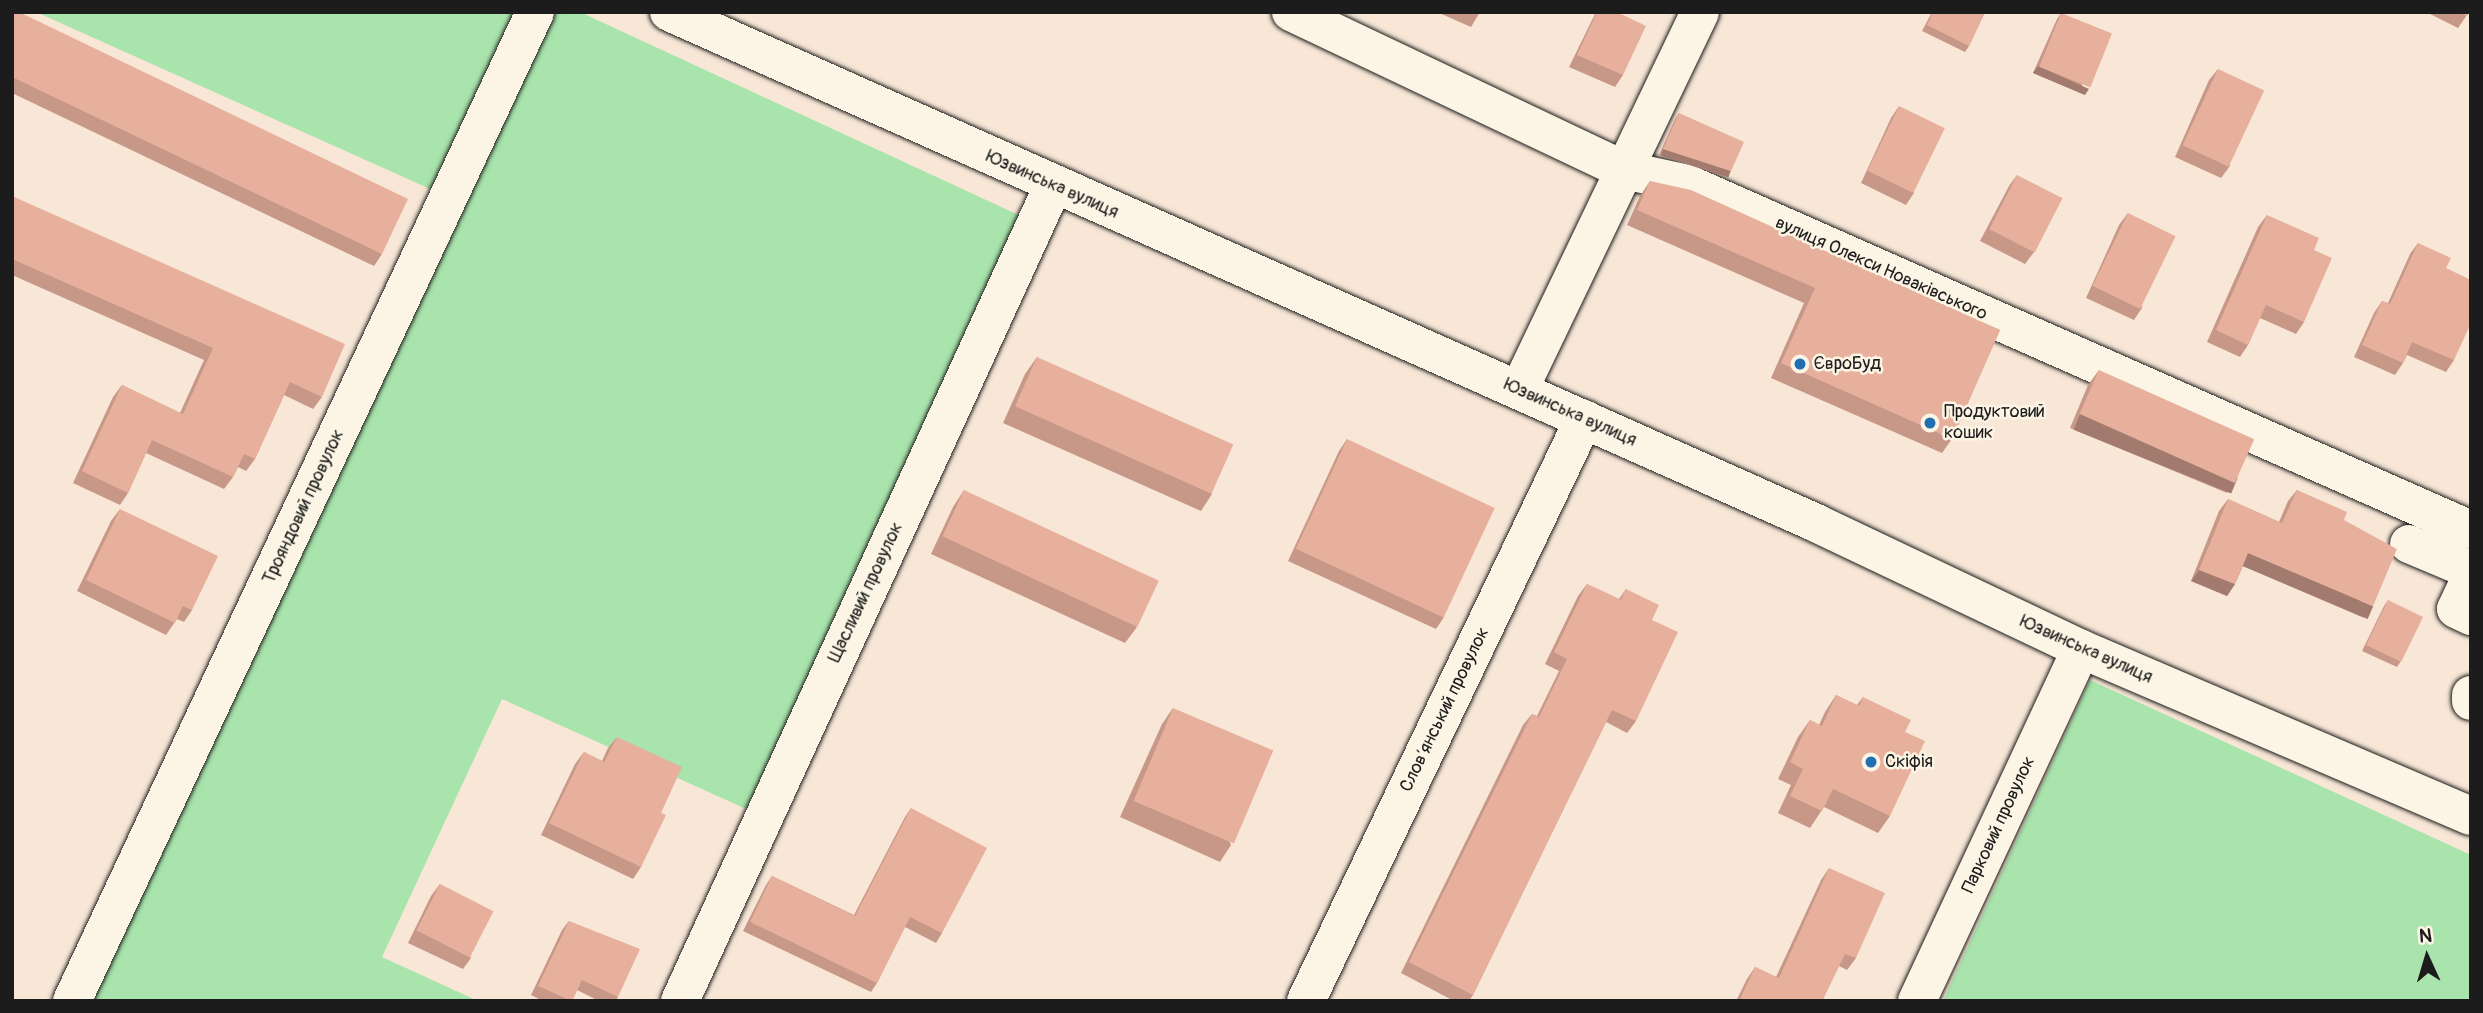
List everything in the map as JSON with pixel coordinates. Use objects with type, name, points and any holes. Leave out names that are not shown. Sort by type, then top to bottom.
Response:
[{"type":"street","name":"Трояндовий провулок","points":[[72,1001],[535,12]]},
{"type":"street","name":"Юзвинська вулиця","points":[[669,12],[1053,186],[1584,419],[2081,649],[2470,814]]},
{"type":"street","name":"вулиця Олекси Новаківського","points":[[1290,12],[1624,170],[1688,184],[2471,530]]},
{"type":"street","points":[[1519,390],[1700,12]]},
{"type":"street","name":"Щасливий провулок","points":[[680,1001],[1053,186]]},
{"type":"street","name":"Словʼянський провулок","points":[[1306,1001],[1584,419]]},
{"type":"street","points":[[2409,544],[2471,570]]},
{"type":"street","points":[[2471,577],[2456,610],[2471,616]]},
{"type":"street","name":"Парковий провулок","points":[[1917,1001],[2081,649]]},
{"type":"street","points":[[2471,695],[2471,701]]},
{"type":"green space","points":[[36,12],[580,12],[1036,223],[764,817],[502,699],[382,957],[478,1001],[72,1001],[448,197]]},
{"type":"green space","points":[[2090,680],[2471,855],[2471,1001],[1943,1001]]},
{"type":"building","points":[[12,12],[19,12],[408,199],[382,254],[12,77]]},
{"type":"building","points":[[1597,12],[1617,12],[1646,26],[1623,75],[1577,55]]},
{"type":"building","points":[[1933,12],[1985,12],[1969,46],[1927,25]]},
{"type":"building","points":[[2061,13],[2112,34],[2090,87],[2039,67]]},
{"type":"building","points":[[2218,69],[2264,91],[2229,167],[2183,145]]},
{"type":"building","points":[[1899,106],[1945,128],[1913,193],[1867,171]]},
{"type":"building","points":[[1679,113],[1744,142],[1731,171],[1663,149]]},
{"type":"building","points":[[2017,175],[2062,198],[2035,253],[1989,229]]},
{"type":"building","points":[[1650,181],[1691,190],[2000,330],[1952,439],[1781,363],[1815,288],[1637,210]]},
{"type":"building","points":[[12,196],[345,344],[322,397],[290,382],[255,459],[244,454],[233,477],[152,440],[128,493],[82,471],[122,385],[183,414],[213,348],[12,259]]},
{"type":"building","points":[[2128,213],[2176,236],[2140,309],[2092,286]]},
{"type":"building","points":[[2267,215],[2319,238],[2314,250],[2332,258],[2304,322],[2266,305],[2248,345],[2216,330]]},
{"type":"building","points":[[2418,243],[2451,258],[2446,268],[2471,280],[2471,323],[2454,360],[2412,342],[2403,363],[2362,345],[2382,301],[2390,304]]},
{"type":"building","points":[[1037,357],[1233,444],[1211,494],[1015,406]]},
{"type":"building","points":[[2099,370],[2254,439],[2235,483],[2079,414]]},
{"type":"building","points":[[1347,439],[1495,508],[1444,618],[1296,549]]},
{"type":"building","points":[[964,490],[1159,581],[1137,627],[942,536]]},
{"type":"building","points":[[2297,490],[2347,512],[2344,520],[2397,549],[2373,606],[2248,553],[2235,584],[2199,570],[2228,499],[2282,523]]},
{"type":"building","points":[[120,509],[218,556],[192,610],[183,606],[175,623],[86,580]]},
{"type":"building","points":[[1587,584],[1621,600],[1626,589],[1659,605],[1652,620],[1678,632],[1636,721],[1612,710],[1473,995],[1409,962],[1532,714],[1539,717],[1567,659],[1554,652]]},
{"type":"building","points":[[2388,600],[2423,617],[2401,662],[2366,645]]},
{"type":"building","points":[[1836,695],[1859,706],[1863,697],[1911,720],[1905,732],[1925,741],[1890,816],[1833,789],[1822,811],[1790,796],[1803,769],[1790,762],[1810,720],[1822,726]]},
{"type":"building","points":[[1173,708],[1273,751],[1234,844],[1134,801]]},
{"type":"building","points":[[617,737],[682,767],[661,813],[666,815],[641,867],[549,823],[584,752],[604,762]]},
{"type":"building","points":[[911,808],[987,848],[942,933],[910,917],[877,983],[750,922],[772,876],[855,916]]},
{"type":"building","points":[[1829,868],[1885,893],[1856,958],[1845,954],[1822,1001],[1739,1001],[1755,967],[1779,978]]},
{"type":"building","points":[[440,884],[493,911],[470,958],[416,930]]},
{"type":"building","points":[[569,921],[640,949],[618,997],[582,980],[572,1001],[538,986]]},
{"type":"place","name":"ЄвроБуд","points":[[1800,364]]},
{"type":"place","name":"Продуктовий кошик","points":[[1930,423]]},
{"type":"place","name":"Скіфія","points":[[1871,762]]}]
